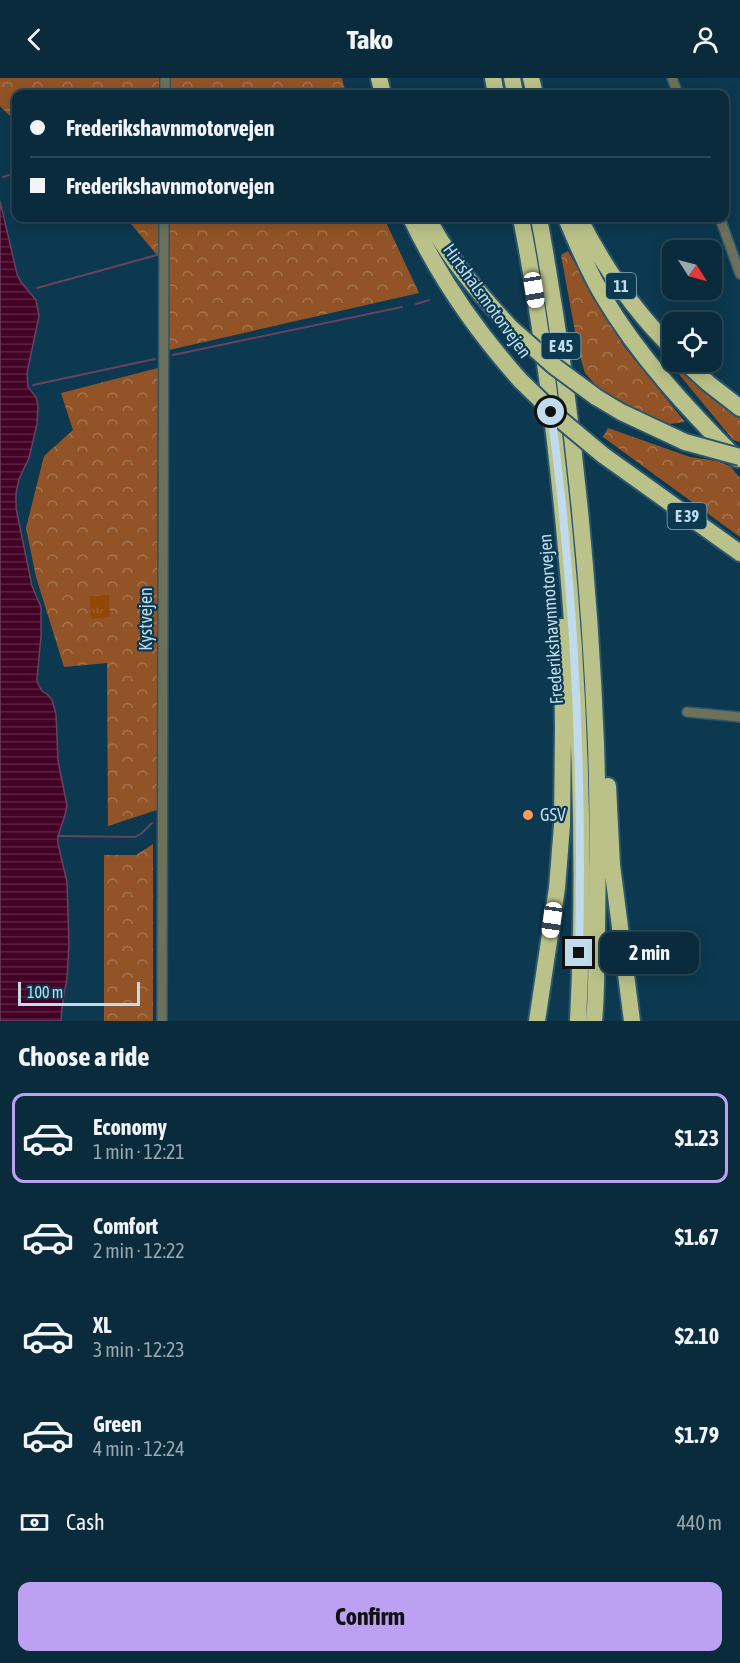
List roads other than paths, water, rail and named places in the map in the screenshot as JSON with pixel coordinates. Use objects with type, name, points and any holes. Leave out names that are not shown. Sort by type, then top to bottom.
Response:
[{"type":"highway","name":"Hirtshalsmotorvejen","points":[[413,222],[427,252],[460,303],[494,351],[521,381],[561,420],[603,455],[740,553]]},
{"type":"highway","points":[[430,222],[470,280],[510,327],[554,366],[621,412],[685,442],[740,456]]},
{"type":"highway","name":"Frederikshavnmotorvejen","points":[[522,222],[541,336],[557,455],[574,642],[581,845],[578,1021]]},
{"type":"highway","name":"Frederikshavnmotorvejen","points":[[540,222],[561,346],[588,596],[597,785],[598,875],[594,1021]]},
{"type":"highway","points":[[568,222],[602,295],[632,340],[692,413],[740,462]]},
{"type":"highway","name":"11","points":[[581,222],[593,245],[627,296],[662,339]]},
{"type":"highway","points":[[696,372],[740,408]]},
{"type":"highway","points":[[537,1021],[557,888],[562,825],[562,644],[557,455]]},
{"type":"highway","points":[[576,474],[595,595],[604,703],[612,864],[632,1021]]},
{"type":"street","name":"Kystvejen","points":[[162,1021],[164,222]]},
{"type":"street","points":[[721,222],[740,274]]},
{"type":"street","points":[[687,712],[740,717]]},
{"type":"waterway","points":[[3,177],[12,174]]},
{"type":"waterway","points":[[37,288],[157,255]]},
{"type":"waterway","points":[[416,304],[429,300]]},
{"type":"waterway","points":[[173,355],[402,307]]},
{"type":"waterway","points":[[33,385],[155,359]]},
{"type":"waterway","points":[[58,836],[135,837],[152,823]]},
{"type":"place","name":"GSV","points":[[528,815]]}]
